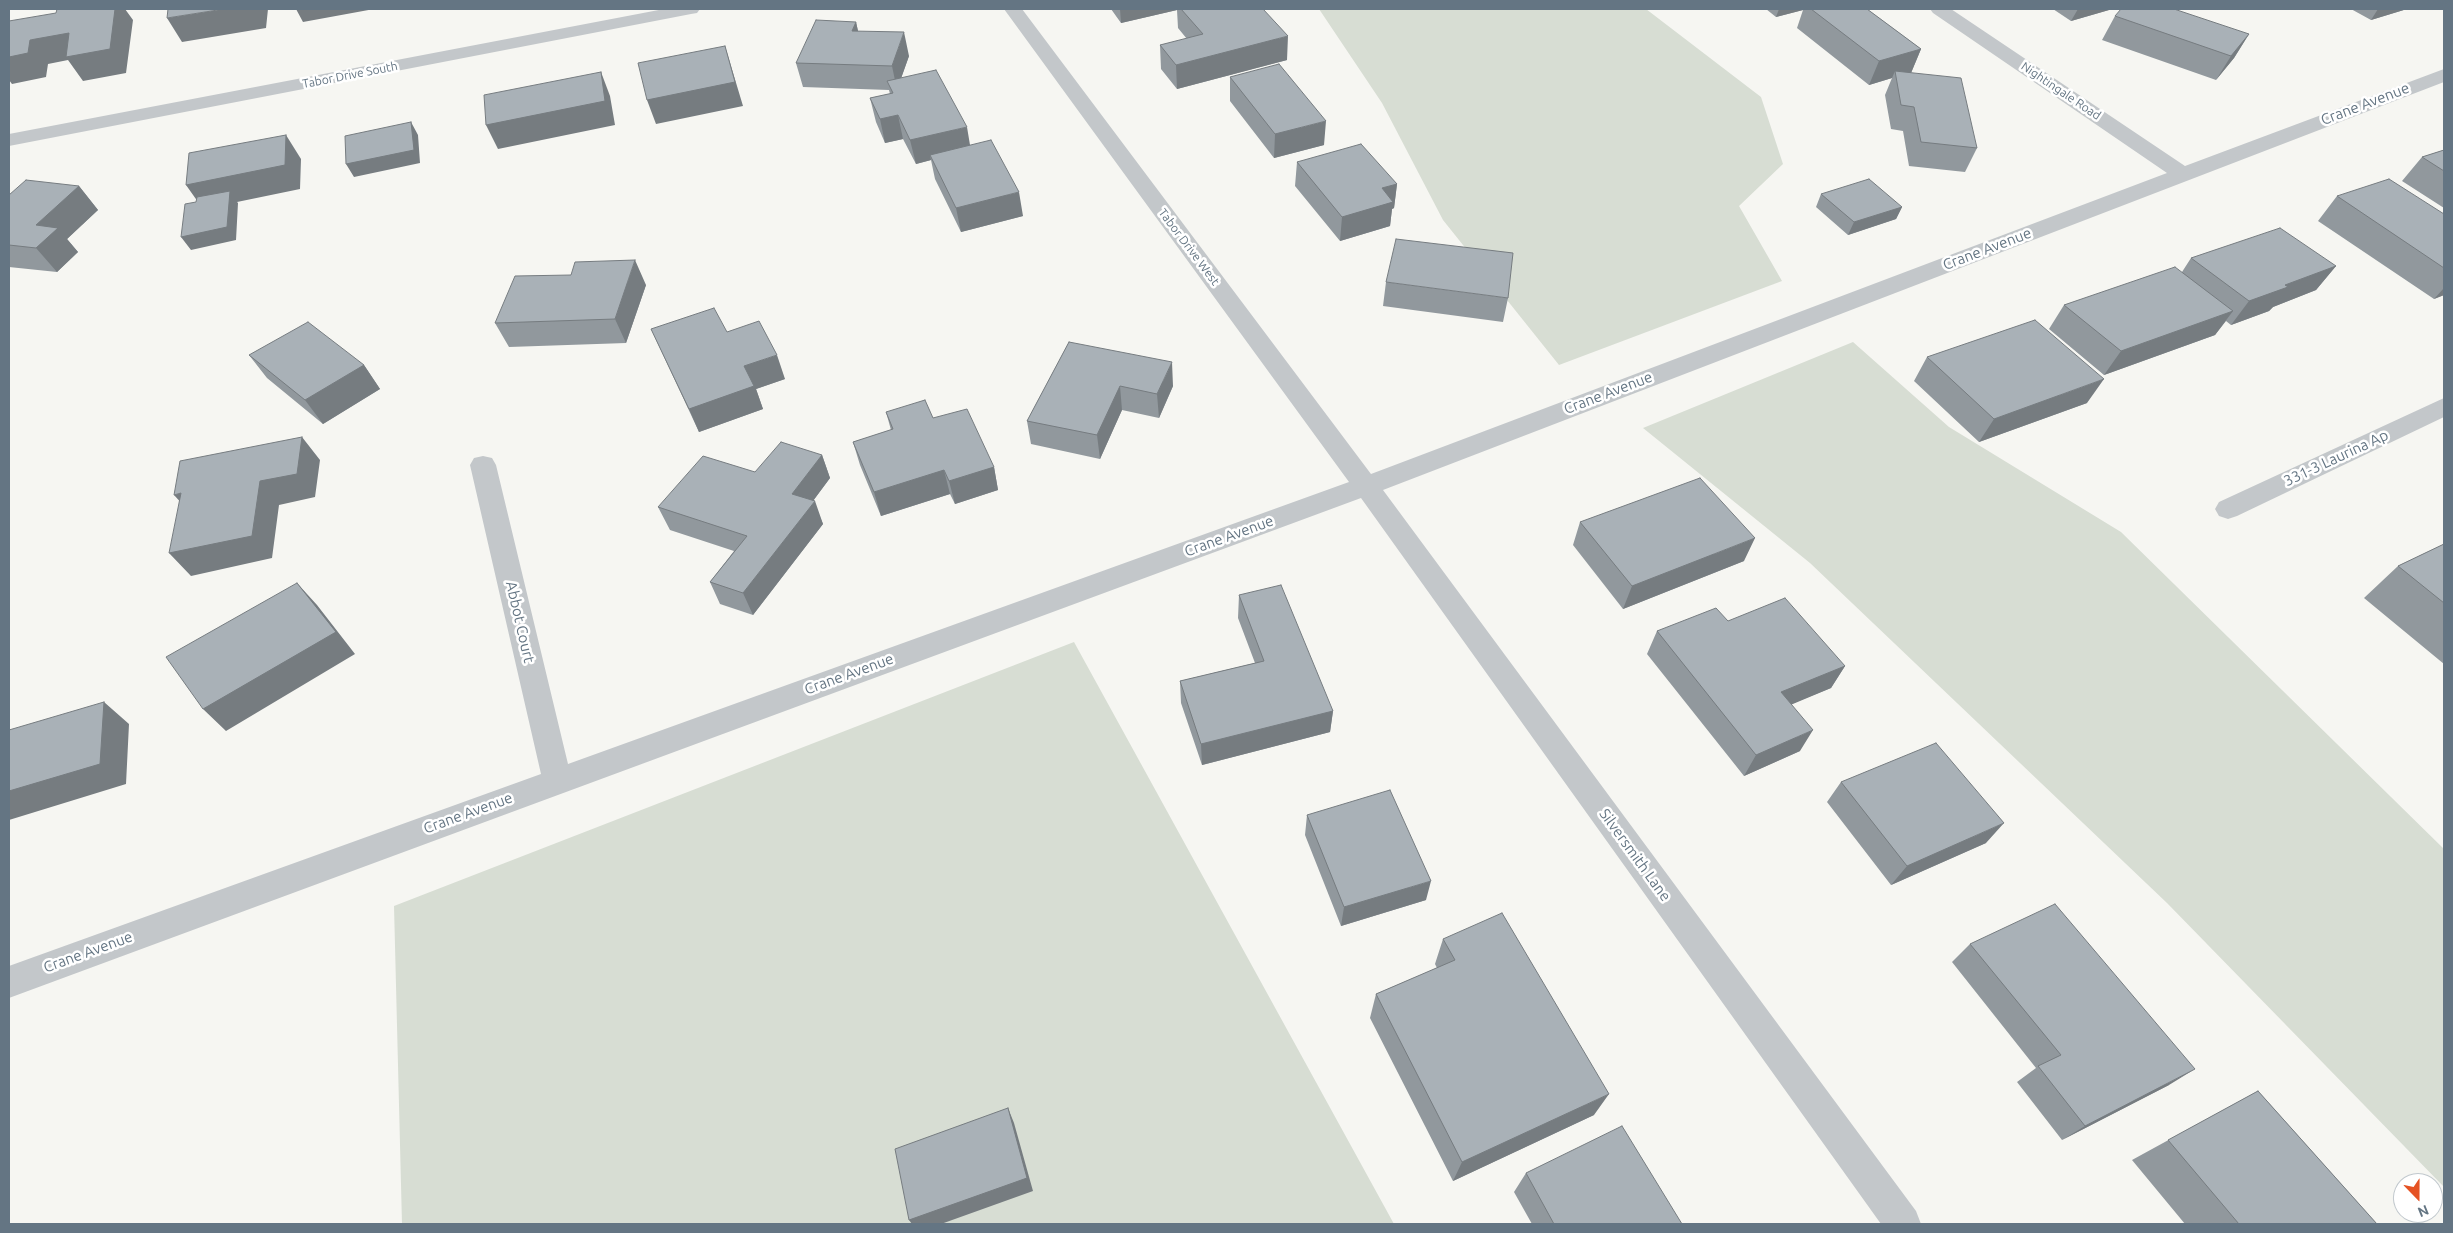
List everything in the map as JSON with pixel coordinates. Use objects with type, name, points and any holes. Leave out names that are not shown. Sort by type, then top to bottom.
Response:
[{"type":"street","name":"Tabor Drive South","points":[[9,140],[691,9]]},
{"type":"street","name":"Tabor Drive West","points":[[1012,9],[1366,486]]},
{"type":"street","name":"Nightingale Road","points":[[1939,9],[2182,174]]},
{"type":"street","name":"Crane Avenue","points":[[9,982],[557,780],[1366,486],[2444,74]]},
{"type":"street","name":"331-3 Laurina Ap","points":[[2228,508],[2444,407]]},
{"type":"street","name":"Abbot Court","points":[[483,464],[557,780]]},
{"type":"street","name":"Silversmith Lane","points":[[1366,486],[1903,1224]]},
{"type":"shaded area","points":[[1319,9],[1646,9],[1761,97],[1783,164],[1739,206],[1782,281],[1559,365],[1443,220],[1382,103]]},
{"type":"shaded area","points":[[1853,342],[1949,427],[2121,532],[2444,849],[2444,1187],[2443,1173],[2430,1173],[2167,903],[1810,563],[1643,428]]},
{"type":"shaded area","points":[[1074,642],[1394,1224],[402,1224],[394,906]]},
{"type":"building","points":[[57,9],[115,9],[110,49],[66,57],[69,33],[30,40],[28,53],[9,57],[9,21],[56,13]]},
{"type":"building","points":[[168,9],[224,9],[167,18]]},
{"type":"building","points":[[1181,9],[1263,9],[1288,36],[1176,65],[1160,45],[1203,34]]},
{"type":"building","points":[[1811,9],[1867,9],[1921,49],[1879,61]]},
{"type":"building","points":[[2121,9],[2174,9],[2249,34],[2231,56],[2115,16]]},
{"type":"building","points":[[816,20],[856,22],[852,31],[904,32],[892,66],[796,63]]},
{"type":"building","points":[[725,46],[735,82],[647,100],[638,63]]},
{"type":"building","points":[[1279,64],[1326,121],[1275,134],[1230,77]]},
{"type":"building","points":[[936,70],[967,127],[910,140],[898,115],[880,119],[870,98],[893,93],[887,81]]},
{"type":"building","points":[[1895,71],[1961,78],[1977,148],[1921,142],[1914,107],[1901,105]]},
{"type":"building","points":[[601,72],[605,101],[486,125],[484,95]]},
{"type":"building","points":[[411,122],[414,150],[346,164],[345,136]]},
{"type":"building","points":[[286,135],[285,165],[186,185],[189,153]]},
{"type":"building","points":[[991,140],[1019,192],[956,208],[930,155]]},
{"type":"building","points":[[1361,144],[1397,184],[1382,188],[1393,202],[1342,217],[1297,162]]},
{"type":"building","points":[[2444,150],[2444,171],[2422,157]]},
{"type":"building","points":[[1869,179],[1902,207],[1854,222],[1821,194]]},
{"type":"building","points":[[2389,179],[2444,214],[2444,268],[2337,196]]},
{"type":"building","points":[[26,180],[79,186],[36,225],[58,228],[36,248],[9,245],[9,195]]},
{"type":"building","points":[[230,191],[227,227],[181,237],[185,204],[196,202],[197,197]]},
{"type":"building","points":[[2280,228],[2336,266],[2285,285],[2288,287],[2249,301],[2191,258]]},
{"type":"building","points":[[1396,239],[1513,253],[1508,298],[1386,282]]},
{"type":"building","points":[[635,260],[615,319],[495,323],[515,276],[571,275],[575,262]]},
{"type":"building","points":[[2175,267],[2233,311],[2121,351],[2064,305]]},
{"type":"building","points":[[714,308],[727,332],[759,321],[777,355],[744,366],[754,386],[689,409],[651,329]]},
{"type":"building","points":[[2035,320],[2104,379],[1994,419],[1927,357]]},
{"type":"building","points":[[308,322],[364,365],[305,400],[249,355]]},
{"type":"building","points":[[1069,342],[1172,362],[1157,394],[1120,386],[1097,435],[1027,421]]},
{"type":"building","points":[[925,400],[933,418],[967,409],[994,467],[949,481],[944,470],[874,492],[853,442],[893,429],[886,412]]},
{"type":"building","points":[[302,437],[297,474],[260,481],[252,536],[169,553],[181,493],[174,495],[180,461]]},
{"type":"building","points":[[781,442],[822,455],[792,494],[815,501],[743,593],[710,582],[747,536],[658,507],[703,456],[755,472]]},
{"type":"building","points":[[1700,478],[1755,538],[1632,586],[1580,522]]},
{"type":"building","points":[[2444,544],[2444,603],[2398,566]]},
{"type":"building","points":[[297,583],[336,632],[203,709],[166,657]]},
{"type":"building","points":[[1281,585],[1333,711],[1201,744],[1180,681],[1264,661],[1239,595]]},
{"type":"building","points":[[1785,598],[1845,666],[1781,692],[1813,730],[1756,755],[1657,631],[1716,608],[1728,621]]},
{"type":"building","points":[[104,702],[100,764],[9,791],[9,730]]},
{"type":"building","points":[[1936,743],[2004,823],[1907,866],[1841,782]]},
{"type":"building","points":[[1390,790],[1431,881],[1344,907],[1307,815]]},
{"type":"building","points":[[2055,904],[2195,1069],[2085,1126],[2038,1066],[2061,1055],[1970,944]]},
{"type":"building","points":[[1502,913],[1609,1094],[1462,1162],[1376,994],[1455,960],[1443,939]]},
{"type":"building","points":[[2258,1091],[2377,1224],[2239,1224],[2168,1140]]},
{"type":"building","points":[[1008,1108],[1027,1178],[909,1220],[895,1149]]},
{"type":"building","points":[[1622,1126],[1682,1224],[1554,1224],[1526,1173]]}]
